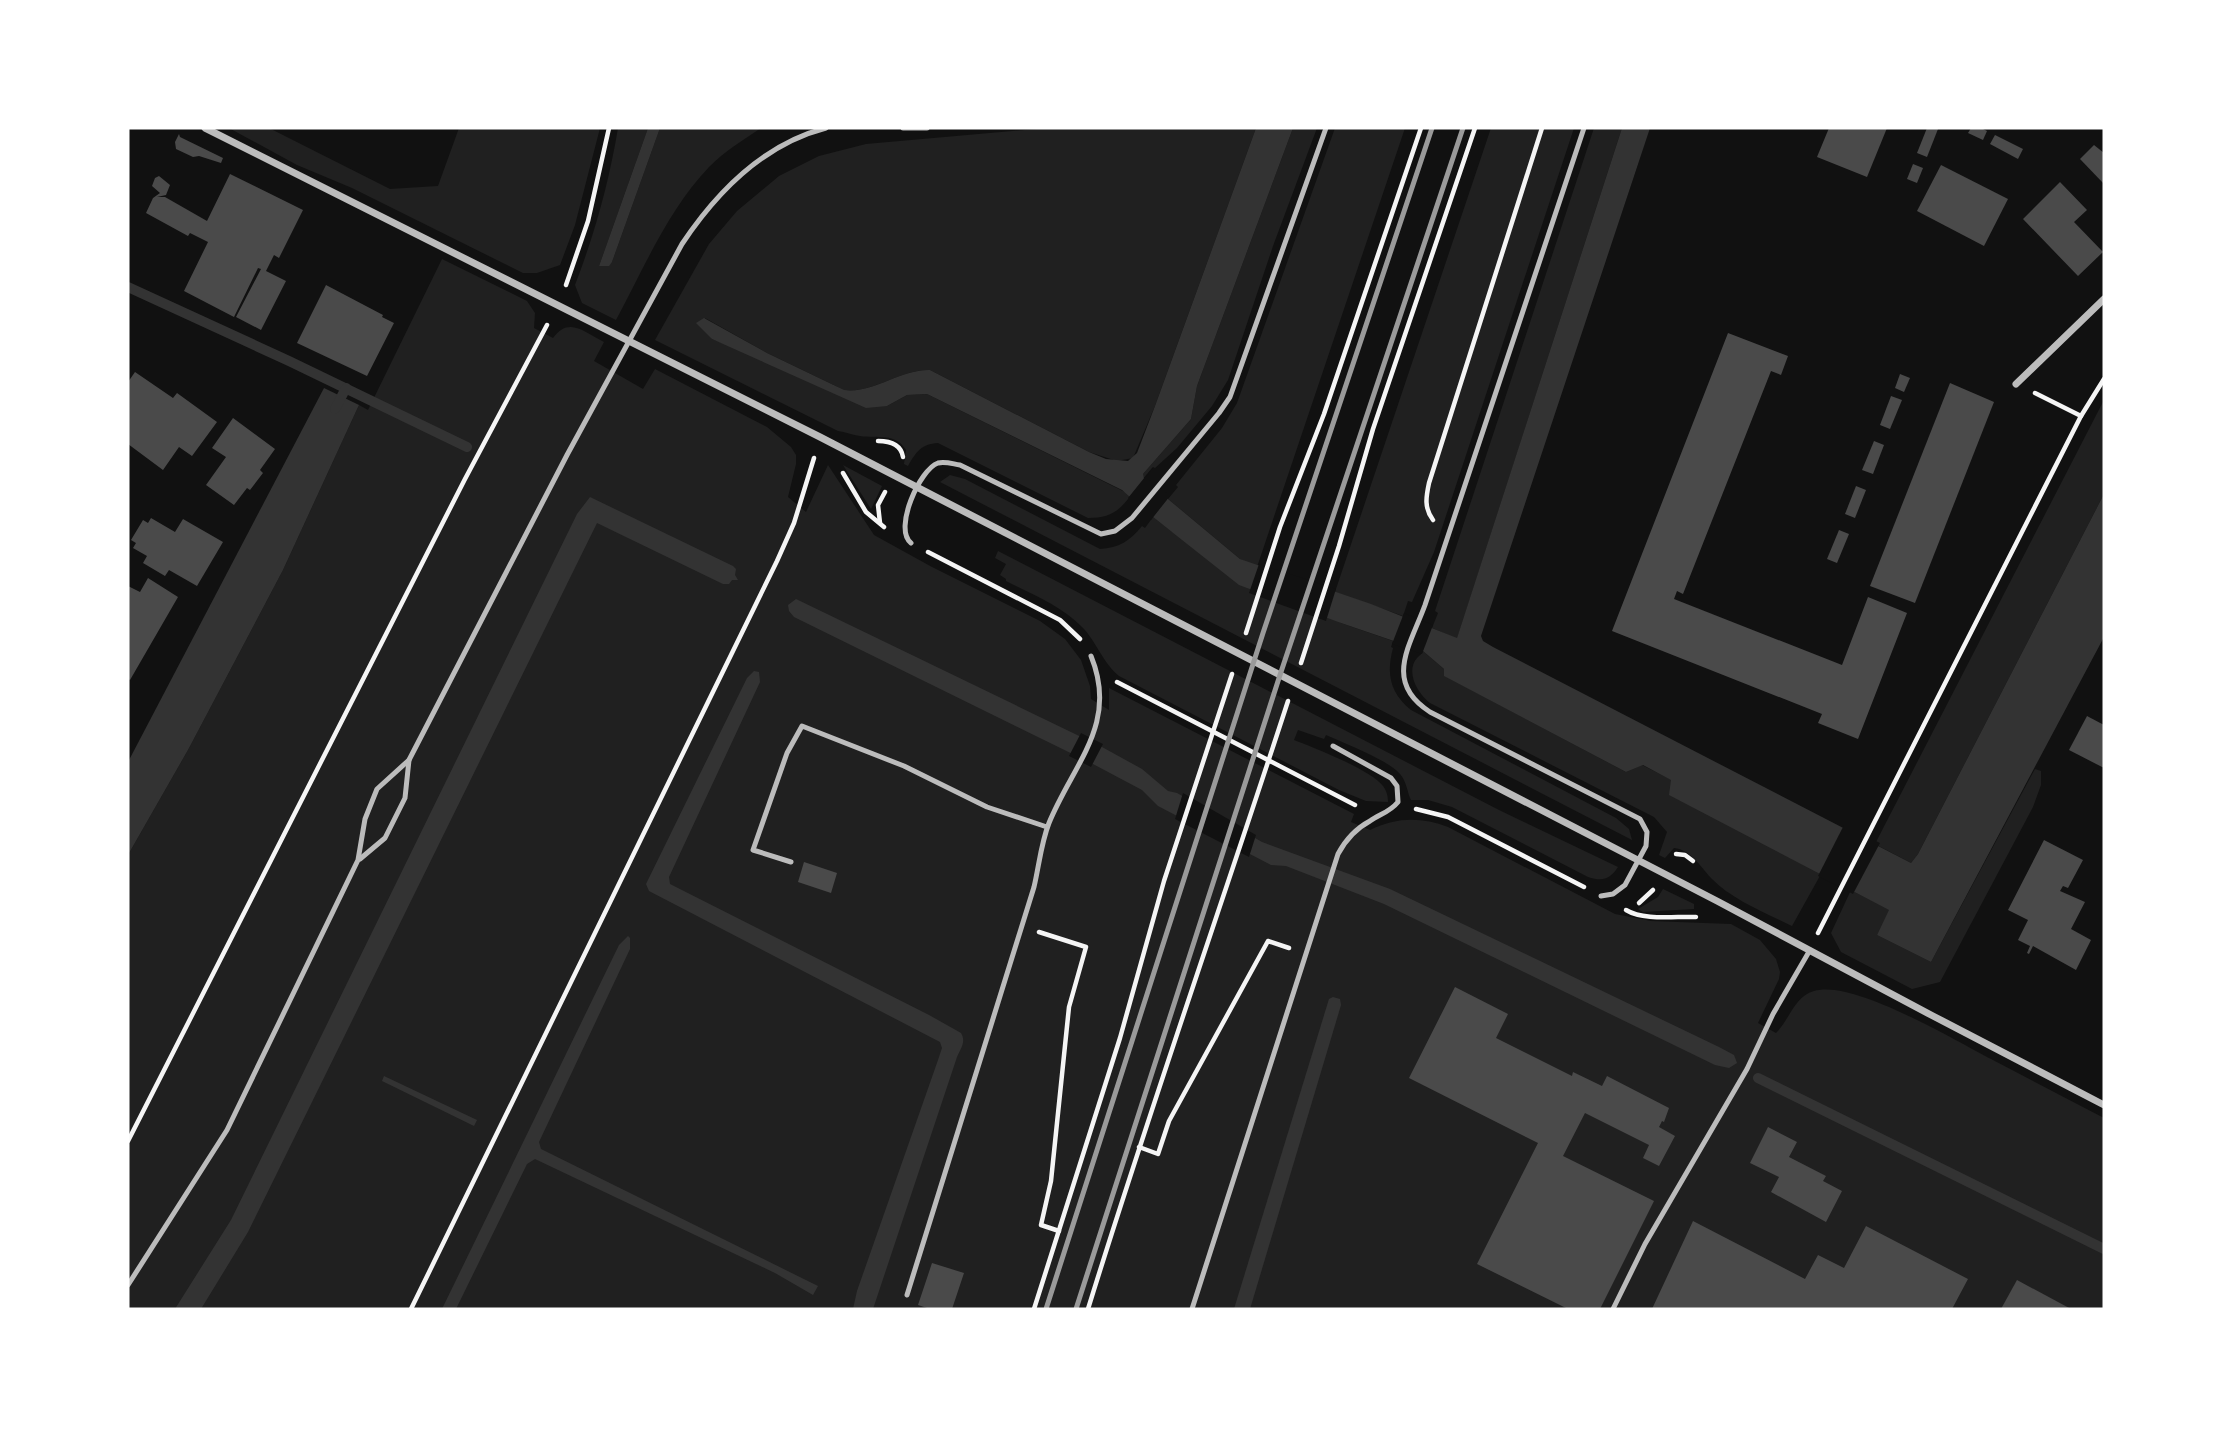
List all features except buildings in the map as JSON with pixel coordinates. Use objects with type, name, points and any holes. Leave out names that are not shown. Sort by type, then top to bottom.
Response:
[{"type":"street","points":[[205,128],[820,437],[1639,860],[2104,1105]]},
{"type":"street","points":[[2016,384],[2104,299]]},
{"type":"lane","points":[[128,1285],[228,1130],[358,860],[365,819],[377,789],[409,760],[567,455],[682,244],[727,186],[785,145],[826,128]]},
{"type":"lane","points":[[903,128],[927,128]]},
{"type":"lane","points":[[911,543],[905,537],[905,520],[918,488],[932,467],[938,463],[953,463],[1101,534],[1115,531],[1132,518],[1230,397],[1326,128]]},
{"type":"lane","points":[[1584,128],[1426,605],[1407,652],[1403,671],[1405,687],[1421,706],[1640,819],[1645,825],[1648,840],[1629,880],[1620,890],[1601,896]]},
{"type":"lane","points":[[907,1295],[1034,887],[1047,827],[1096,729],[1101,704],[1098,679],[1091,656]]},
{"type":"lane","points":[[791,862],[753,850],[787,753],[802,726],[904,766],[987,807],[1047,827]]},
{"type":"lane","points":[[1192,1309],[1335,861],[1349,836],[1398,802],[1397,786],[1391,778],[1333,747]]},
{"type":"lane","points":[[358,860],[385,838],[405,799],[409,760]]},
{"type":"lane","points":[[1613,1309],[1645,1244],[1747,1069],[1773,1014],[1810,950]]},
{"type":"path","points":[[128,1142],[453,504],[558,304],[588,220],[609,128]]},
{"type":"path","points":[[1242,645],[1280,527],[1324,414],[1421,128]]},
{"type":"path","points":[[1300,664],[1373,429],[1475,128]]},
{"type":"path","points":[[1451,528],[1432,519],[1427,510],[1429,483],[1542,128]]},
{"type":"path","points":[[1810,950],[2081,416],[2104,379]]},
{"type":"path","points":[[2016,384],[2081,416]]},
{"type":"path","points":[[820,437],[866,512],[881,524],[911,543],[1060,620],[1077,636],[1113,680],[1190,722],[1344,800],[1370,810],[1421,809],[1437,813],[1631,913],[1646,916],[1703,917],[1742,914]]},
{"type":"path","points":[[411,1309],[777,561],[794,523],[820,437]]},
{"type":"path","points":[[1034,1309],[1120,1038],[1164,881],[1233,671]]},
{"type":"path","points":[[1088,1309],[1139,1147],[1292,690]]},
{"type":"path","points":[[1022,926],[1086,947],[1069,1007],[1051,1181],[1041,1225],[1059,1231]]},
{"type":"path","points":[[1139,1147],[1158,1154],[1169,1121],[1268,941],[1283,947]]},
{"type":"shaded area","points":[[229,128],[269,128],[390,189],[438,186],[459,128],[600,128],[575,225],[560,265],[537,273],[523,273],[352,188],[297,165]]},
{"type":"shaded area","points":[[618,128],[648,128],[599,266],[612,262],[660,128],[761,128],[721,156],[694,184],[658,240],[616,320],[582,303],[575,285],[601,207]]},
{"type":"shaded area","points":[[648,128],[660,128],[612,262],[609,266],[599,266]]},
{"type":"shaded area","points":[[1047,128],[1256,128],[1155,406],[1133,458],[1117,461],[1089,452],[930,370],[908,373],[865,388],[845,390],[887,406],[907,395],[927,394],[1131,495],[1113,513],[1088,518],[938,443],[927,445],[920,450],[908,466],[904,464],[906,450],[902,444],[891,438],[838,431],[655,340],[709,244],[737,211],[779,176],[819,156],[866,144]],"holes":[[[705,318],[767,353],[839,388],[712,339]]]},
{"type":"shaded area","points":[[1256,128],[1293,128],[1197,386],[1191,419],[1143,474],[1144,479],[1240,559],[1371,604],[1457,638],[1622,128],[1650,128],[1481,636],[1483,641],[1493,647],[1911,863],[2104,494],[2104,637],[1931,962],[1877,935],[1889,910],[1669,795],[1671,780],[1643,765],[1626,772],[1444,676],[1444,669],[1423,651],[1239,585],[1122,490],[927,394],[907,395],[887,406],[866,408],[712,339],[696,323],[704,318],[767,353],[844,390],[865,388],[908,373],[930,370],[1089,452],[1106,459],[1128,461],[1137,453]]},
{"type":"shaded area","points":[[1293,128],[1317,128],[1273,246],[1228,380],[1212,406],[1177,448],[1153,467],[1143,479],[1143,474],[1191,419],[1197,386]]},
{"type":"shaded area","points":[[1335,128],[1405,128],[1257,567],[1240,559],[1168,499],[1178,487],[1176,485],[1222,428],[1237,403]]},
{"type":"shaded area","points":[[1491,128],[1574,128],[1434,552],[1403,616],[1335,592]]},
{"type":"shaded area","points":[[1594,128],[1622,128],[1457,639],[1432,628],[1438,613],[1435,611]]},
{"type":"shaded area","points":[[442,259],[527,301],[535,313],[534,328],[553,338],[559,331],[571,327],[604,342],[594,361],[643,389],[655,369],[767,427],[791,447],[796,455],[788,497],[806,512],[828,465],[874,535],[1040,621],[1065,639],[1081,660],[1090,686],[1091,699],[1109,710],[1109,688],[1354,814],[1351,822],[1370,830],[1409,820],[1438,824],[1615,914],[1651,921],[1731,924],[1760,940],[1776,959],[1779,979],[1758,1023],[1776,1033],[1797,1003],[1807,994],[1831,990],[1853,994],[1903,1013],[2104,1118],[2104,1309],[128,1309],[128,855],[188,750],[283,570],[359,405],[368,410]]},
{"type":"shaded area","points":[[324,388],[359,405],[283,570],[188,750],[128,855],[128,762]]},
{"type":"shaded area","points":[[2104,400],[2104,494],[1911,863],[1875,844]]},
{"type":"shaded area","points":[[843,465],[882,486],[871,509]]},
{"type":"shaded area","points":[[950,475],[965,479],[1100,549],[1124,543],[1142,526],[1145,528],[1153,517],[1171,531],[1341,623],[1393,641],[1390,675],[1398,697],[1411,710],[1616,818],[1629,829],[1632,840],[940,482]]},
{"type":"shaded area","points":[[590,497],[733,566],[738,580],[723,584],[597,523],[248,1232],[201,1309],[175,1309],[231,1220],[577,514]]},
{"type":"shaded area","points":[[998,551],[1499,810],[1618,867],[1606,878],[1588,877],[1452,807],[1428,800],[1411,800],[1402,777],[1386,763],[1326,735],[1324,739],[1298,730],[1294,740],[1342,760],[1377,780],[1387,794],[1388,802],[1366,801],[1339,790],[1119,676],[1074,620],[1000,575],[1006,564],[995,558]]},
{"type":"shaded area","points":[[796,599],[1102,747],[1142,769],[1168,791],[1177,793],[1262,842],[1390,889],[1719,1047],[1734,1055],[1737,1063],[1729,1068],[1715,1065],[1384,904],[1286,866],[1271,865],[1158,806],[1142,790],[1093,764],[794,617],[788,605]]},
{"type":"shaded area","points":[[1423,651],[1444,669],[1445,676],[1626,772],[1642,765],[1672,780],[1821,874],[1792,926],[1729,893],[1711,878],[1695,859],[1680,849],[1674,848],[1665,858],[1659,855],[1667,832],[1654,817],[1430,703],[1417,688],[1412,670]]},
{"type":"shaded area","points":[[754,671],[759,672],[760,682],[669,877],[670,884],[929,1015],[961,1033],[963,1037],[873,1309],[853,1309],[942,1048],[940,1042],[649,891],[646,884],[747,678]]},
{"type":"shaded area","points":[[2035,769],[2041,771],[2041,785],[2033,807],[1940,982],[1912,989],[1841,952],[1831,933],[1851,890],[1890,910],[1877,935],[1931,962]]},
{"type":"shaded area","points":[[1663,889],[1694,904],[1694,909],[1643,912],[1638,909],[1658,897]]},
{"type":"shaded area","points":[[628,936],[630,949],[539,1142],[541,1149],[818,1286],[813,1295],[775,1273],[535,1159],[527,1164],[456,1309],[442,1309],[619,945]]},
{"type":"shaded area","points":[[1329,999],[1340,999],[1341,1005],[1250,1309],[1234,1309]]},
{"type":"shaded area","points":[[384,1076],[477,1120],[474,1126],[382,1081]]},
{"type":"pier","points":[[1153,467],[1146,477],[1170,496],[1151,520],[1128,498]]},
{"type":"pier","points":[[1259,564],[1336,589],[1326,621],[1249,593]]},
{"type":"pier","points":[[1404,613],[1433,625],[1422,654],[1392,644]]},
{"type":"pier","points":[[1081,733],[1103,744],[1091,767],[1069,756]]},
{"type":"pier","points":[[1183,793],[1256,835],[1249,857],[1175,819]]},
{"type":"pier","points":[[1844,825],[1880,843],[1853,894],[1818,876]]},
{"type":"waterway","points":[[128,287],[467,447]]},
{"type":"waterway","points":[[335,409],[346,388]]},
{"type":"waterway","points":[[1758,1078],[2104,1249]]},
{"type":"railway","points":[[1046,1309],[1263,633],[1432,128]]},
{"type":"railway","points":[[1076,1309],[1279,678],[1463,128]]}]
